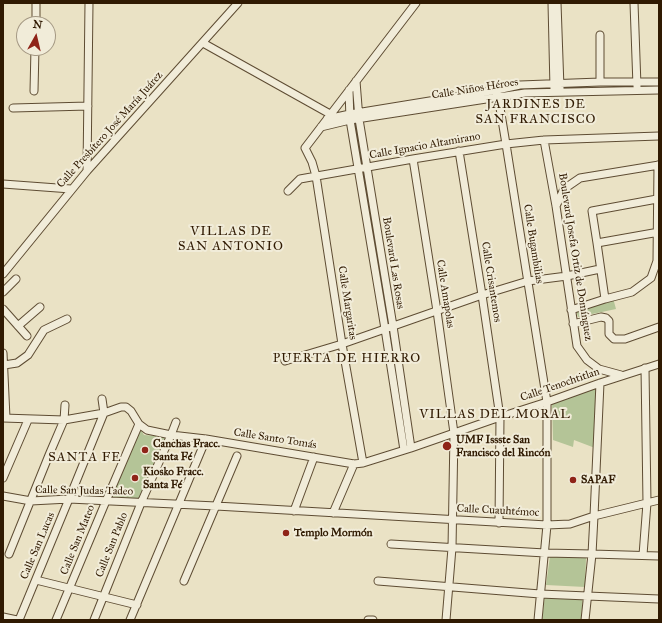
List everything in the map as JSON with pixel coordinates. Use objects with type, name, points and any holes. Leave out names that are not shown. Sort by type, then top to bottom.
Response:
[{"type":"street","points":[[36,3],[36,16]]},
{"type":"street","points":[[87,171],[89,3]]},
{"type":"street","name":"Calle Presbítero José María Juárez","points":[[3,274],[87,171],[238,3]]},
{"type":"street","points":[[321,127],[416,3]]},
{"type":"street","points":[[552,3],[557,88]]},
{"type":"street","points":[[557,3],[557,88]]},
{"type":"street","points":[[634,3],[637,86]]},
{"type":"street","points":[[600,35],[600,82]]},
{"type":"street","points":[[203,42],[329,117]]},
{"type":"street","points":[[34,91],[35,56]]},
{"type":"street","name":"Boulevard Las Rosas","points":[[356,82],[359,116],[393,326],[407,449]]},
{"type":"street","name":"Calle Niños Héroes","points":[[557,88],[600,82],[659,90]]},
{"type":"street","name":"Calle Niños Héroes","points":[[329,117],[359,116],[497,93],[520,85],[557,88],[637,86],[659,82]]},
{"type":"street","name":"Boulevard Las Rosas","points":[[349,90],[350,117],[358,169],[407,449]]},
{"type":"street","name":"Calle Bugambilias","points":[[497,93],[546,402],[547,525],[538,620]]},
{"type":"street","points":[[13,108],[88,106]]},
{"type":"street","name":"Calle Niños Héroes","points":[[321,127],[350,117]]},
{"type":"street","name":"Calle Margaritas","points":[[321,127],[305,148],[312,162],[316,176],[342,344],[363,463]]},
{"type":"street","name":"Calle Ignacio Altamirano","points":[[288,191],[300,179],[506,144],[544,140],[659,136]]},
{"type":"street","name":"Boulevard Josefa Ortiz de Domínguez","points":[[544,140],[556,206],[577,346],[587,360],[599,369],[622,376]]},
{"type":"street","name":"Calle Crisantemos","points":[[459,151],[500,417],[499,523]]},
{"type":"street","name":"Calle Amapolas","points":[[413,159],[437,311],[454,433],[452,548],[446,620]]},
{"type":"street","points":[[556,206],[564,189],[580,178],[658,165],[658,232],[656,261],[651,278],[632,292],[571,310]]},
{"type":"street","points":[[3,184],[72,189]]},
{"type":"street","points":[[605,299],[592,211],[657,199]]},
{"type":"street","points":[[597,243],[658,232]]},
{"type":"street","points":[[285,361],[342,344],[482,295],[528,281],[567,276],[600,269]]},
{"type":"street","points":[[3,292],[16,279]]},
{"type":"street","points":[[18,326],[40,307]]},
{"type":"street","points":[[3,309],[27,336]]},
{"type":"street","points":[[573,324],[601,317],[606,318],[609,321],[609,334],[614,339],[625,339],[659,327]]},
{"type":"street","points":[[4,365],[17,363],[28,355],[44,330],[67,318]]},
{"type":"street","name":"Calle Santo Tomás","points":[[3,353],[4,418],[64,420],[104,413],[121,407],[126,407],[131,411],[139,424],[147,430],[354,464]]},
{"type":"street","name":"Calle Tenochtitlan","points":[[354,464],[363,463],[407,449],[659,364]]},
{"type":"street","points":[[643,555],[647,503],[645,368]]},
{"type":"street","points":[[585,620],[592,554],[600,383]]},
{"type":"street","points":[[102,399],[104,413]]},
{"type":"street","points":[[9,554],[64,420],[66,405]]},
{"type":"street","name":"Calle San Lucas","points":[[3,617],[18,620],[36,580],[104,413]]},
{"type":"street","points":[[3,478],[6,460],[28,420]]},
{"type":"street","name":"Calle San Pablo","points":[[94,620],[141,503],[176,422]]},
{"type":"street","name":"Calle San Mateo","points":[[56,620],[139,424]]},
{"type":"street","points":[[130,620],[206,439]]},
{"type":"street","points":[[184,581],[237,456]]},
{"type":"street","points":[[294,511],[314,457]]},
{"type":"street","points":[[333,513],[354,464]]},
{"type":"street","name":"Calle San Judas Tadeo","points":[[3,496],[31,500],[69,499],[333,513]]},
{"type":"street","name":"Calle Cuauhtémoc","points":[[333,513],[547,525],[570,524],[594,516],[659,500]]},
{"type":"street","points":[[391,544],[545,553],[659,556]]},
{"type":"street","points":[[36,580],[137,605]]},
{"type":"street","points":[[378,582],[540,594],[659,599]]},
{"type":"street","points":[[368,620],[373,620]]},
{"type":"green space","points":[[613,298],[616,309],[578,317],[576,310]]},
{"type":"green space","points":[[598,385],[595,448],[574,440],[573,447],[553,440],[552,402]]},
{"type":"green space","points":[[138,429],[141,430],[144,435],[168,437],[140,500],[110,498]]},
{"type":"green space","points":[[550,556],[586,558],[585,587],[546,585]]},
{"type":"green space","points":[[545,595],[583,596],[581,620],[542,620]]},
{"type":"place","name":"UMF Issste San Francisco del Rincón","points":[[447,446]]},
{"type":"place","name":"Canchas Fracc. Santa Fé","points":[[145,450]]},
{"type":"place","name":"Kiosko Fracc. Santa Fé","points":[[135,478]]},
{"type":"place","name":"SAPAF","points":[[573,480]]},
{"type":"place","name":"Templo Mormón","points":[[286,533]]},
{"type":"district","name":"JARDINES DE SAN FRANCISCO","points":[[536,112]]},
{"type":"district","name":"VILLAS DE SAN ANTONIO","points":[[231,240]]},
{"type":"district","name":"PUERTA DE HIERRO","points":[[347,359]]},
{"type":"district","name":"VILLAS DEL MORAL","points":[[495,415]]},
{"type":"district","name":"SANTA FE","points":[[85,458]]}]
